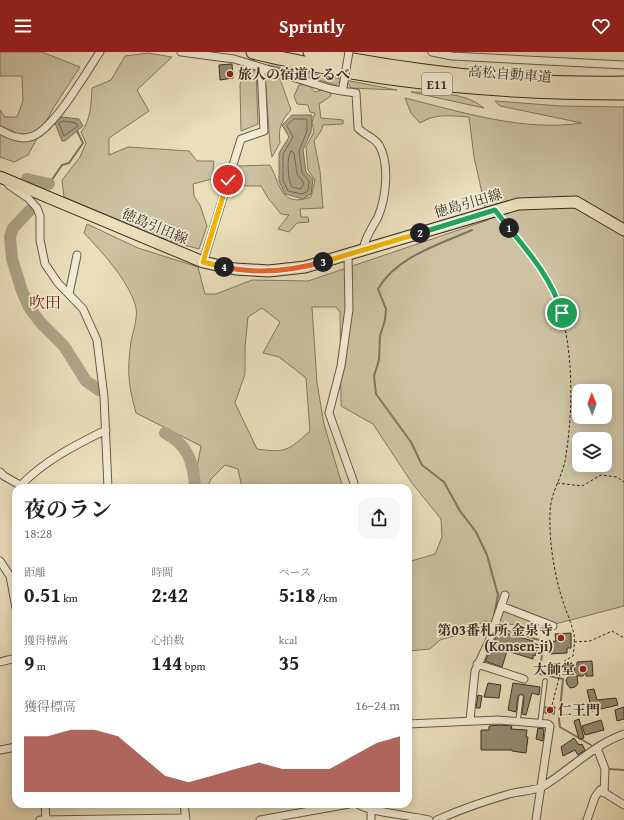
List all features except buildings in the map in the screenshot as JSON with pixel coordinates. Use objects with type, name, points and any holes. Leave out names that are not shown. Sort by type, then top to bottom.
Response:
[{"type":"highway","name":"高松自動車道","points":[[253,52],[339,70],[418,82],[490,89],[564,93],[624,94]]},
{"type":"highway","name":"高松自動車道","points":[[310,52],[385,67],[468,77],[594,84],[624,82]]},
{"type":"highway","points":[[490,89],[527,94],[624,98]]},
{"type":"main road","name":"徳島引田線","points":[[4,179],[203,262],[235,269],[269,271],[304,267],[518,204],[576,202],[624,230]]},
{"type":"street","points":[[0,130],[17,138],[30,138],[41,132],[70,98],[100,52]]},
{"type":"street","points":[[181,52],[234,59],[261,68],[356,93],[358,128],[379,145],[386,174],[385,193],[378,216],[364,241],[363,250]]},
{"type":"street","points":[[342,89],[349,52]]},
{"type":"street","points":[[432,52],[452,56],[624,65]]},
{"type":"street","points":[[203,262],[241,139],[264,132],[261,68]]},
{"type":"street","points":[[4,179],[9,185],[28,198],[37,208],[40,216],[40,240],[45,264],[54,278],[82,309],[97,340],[101,360],[108,484]]},
{"type":"street","points":[[69,294],[77,255]]},
{"type":"street","points":[[348,255],[349,309],[341,366],[329,413],[354,484]]},
{"type":"street","points":[[25,484],[39,469],[66,450],[106,430]]},
{"type":"street","points":[[1,476],[16,484]]},
{"type":"street","points":[[0,561],[10,576],[12,587]]},
{"type":"street","points":[[470,720],[475,671],[495,626],[505,595]]},
{"type":"street","points":[[501,606],[553,626]]},
{"type":"street","points":[[0,662],[12,659]]},
{"type":"street","points":[[477,664],[524,679]]},
{"type":"street","points":[[412,724],[470,720],[518,721],[548,724],[550,726],[536,820]]},
{"type":"street","points":[[437,820],[456,811],[482,802],[541,787],[597,748],[624,734]]},
{"type":"street","points":[[0,750],[12,748]]},
{"type":"street","points":[[597,748],[605,769],[604,793]]},
{"type":"street","points":[[587,820],[595,797],[600,790],[624,805]]},
{"type":"street","points":[[45,808],[44,820],[173,818],[186,820],[184,808]]},
{"type":"street","points":[[260,820],[327,808]]},
{"type":"street","points":[[365,808],[371,811],[400,814],[429,820]]},
{"type":"street","points":[[371,811],[371,820]]},
{"type":"lane","points":[[540,723],[545,681]]},
{"type":"lane","points":[[518,721],[521,697]]},
{"type":"path","points":[[495,210],[539,265],[550,284],[562,313],[568,360],[570,428],[565,464],[557,483],[550,512],[551,546],[558,586],[574,636],[574,642],[573,656],[563,662],[558,676],[548,724]]},
{"type":"path","points":[[557,483],[582,486],[601,475],[617,477],[624,482]]},
{"type":"path","points":[[574,642],[590,641],[612,631],[624,638]]},
{"type":"shaded area","points":[[0,52],[42,52],[80,67],[54,107],[28,155],[14,162],[0,157],[0,110],[5,117],[17,117],[23,101],[22,76],[0,76]]},
{"type":"shaded area","points":[[148,53],[172,57],[137,90],[149,111],[109,138],[109,155],[128,147],[189,151],[197,161],[214,161],[212,179],[193,184],[194,196],[200,205],[207,226],[199,249],[169,241],[64,197],[62,180],[80,157],[86,143],[81,132],[89,117],[92,88],[111,80],[125,56]]},
{"type":"shaded area","points":[[268,65],[397,90],[351,88],[348,83],[340,81],[336,85]]},
{"type":"shaded area","points":[[245,68],[256,71],[258,124],[241,131],[240,85]]},
{"type":"shaded area","points":[[265,75],[280,79],[291,110],[281,125],[279,133],[280,143],[272,157],[270,146]]},
{"type":"shaded area","points":[[308,84],[315,92],[325,89],[330,92],[331,96],[319,104],[321,118],[343,120],[343,124],[323,125],[314,141],[320,171],[323,208],[300,209],[301,217],[308,217],[309,222],[297,223],[289,232],[278,229],[289,215],[281,214],[268,198],[261,186],[233,186],[238,166],[270,165],[283,193],[287,197],[301,200],[311,197],[315,180],[308,170],[306,147],[314,132],[312,122],[315,113],[310,112],[308,105],[297,104],[294,96],[299,85]]},
{"type":"shaded area","points":[[411,92],[440,93],[459,96],[484,108]]},
{"type":"shaded area","points":[[405,98],[493,119],[537,125],[582,123],[500,106],[495,101],[561,106],[624,107],[624,606],[540,628],[484,621],[465,633],[440,640],[430,649],[412,651],[412,561],[435,554],[442,537],[441,519],[412,483],[373,424],[341,406],[340,312],[336,307],[312,307],[317,383],[324,424],[342,484],[241,484],[238,469],[225,465],[211,479],[209,484],[194,484],[201,446],[136,413],[131,394],[129,361],[136,308],[133,298],[122,278],[107,258],[84,233],[87,224],[138,248],[198,267],[205,294],[216,294],[252,280],[308,281],[488,220],[474,157],[469,117],[438,116],[420,123],[411,113]],"holes":[[[262,308],[280,322],[263,353],[279,357],[306,378],[310,431],[297,443],[286,449],[274,451],[257,449],[235,403],[245,374],[245,347],[248,317]]]},
{"type":"water","points":[[292,115],[312,115],[311,132],[303,150],[306,172],[313,179],[311,194],[303,199],[285,194],[279,181],[279,153],[289,137],[282,125]]},
{"type":"water","points":[[62,117],[79,119],[83,126],[65,141],[62,141],[55,123],[57,119]]},
{"type":"waterway","points":[[49,184],[62,165],[69,163],[83,143],[77,131]]},
{"type":"waterway","points":[[27,179],[49,184]]},
{"type":"waterway","points":[[30,210],[13,228],[10,237],[12,259],[22,291],[29,307],[40,322],[64,346],[86,381],[99,390]]},
{"type":"waterway","points":[[472,230],[433,246],[407,260],[396,268],[378,289],[386,309],[385,320],[380,336],[379,360],[374,376],[376,394],[411,442],[422,465],[444,482],[460,511],[476,532],[487,555],[498,595],[493,621]]},
{"type":"waterway","points":[[165,433],[179,443],[184,449],[191,463],[195,484]]},
{"type":"waterway","points":[[496,627],[539,640]]},
{"type":"waterway","points":[[542,653],[540,674],[563,679],[559,720],[560,727],[591,745]]},
{"type":"waterway","points":[[608,769],[624,770]]},
{"type":"place","name":"旅人の宿道しるべ","points":[[230,74]]},
{"type":"place","name":"第03番札所 金泉寺 (Konsen-ji)","points":[[561,638]]},
{"type":"place","name":"大師堂","points":[[583,669]]},
{"type":"place","name":"仁王門","points":[[550,710]]},
{"type":"district","name":"吹田","points":[[45,302]]},
{"type":"route","points":[[228,180],[203,262],[235,269],[269,271],[304,267],[495,210],[539,265],[550,284],[562,313]]}]
